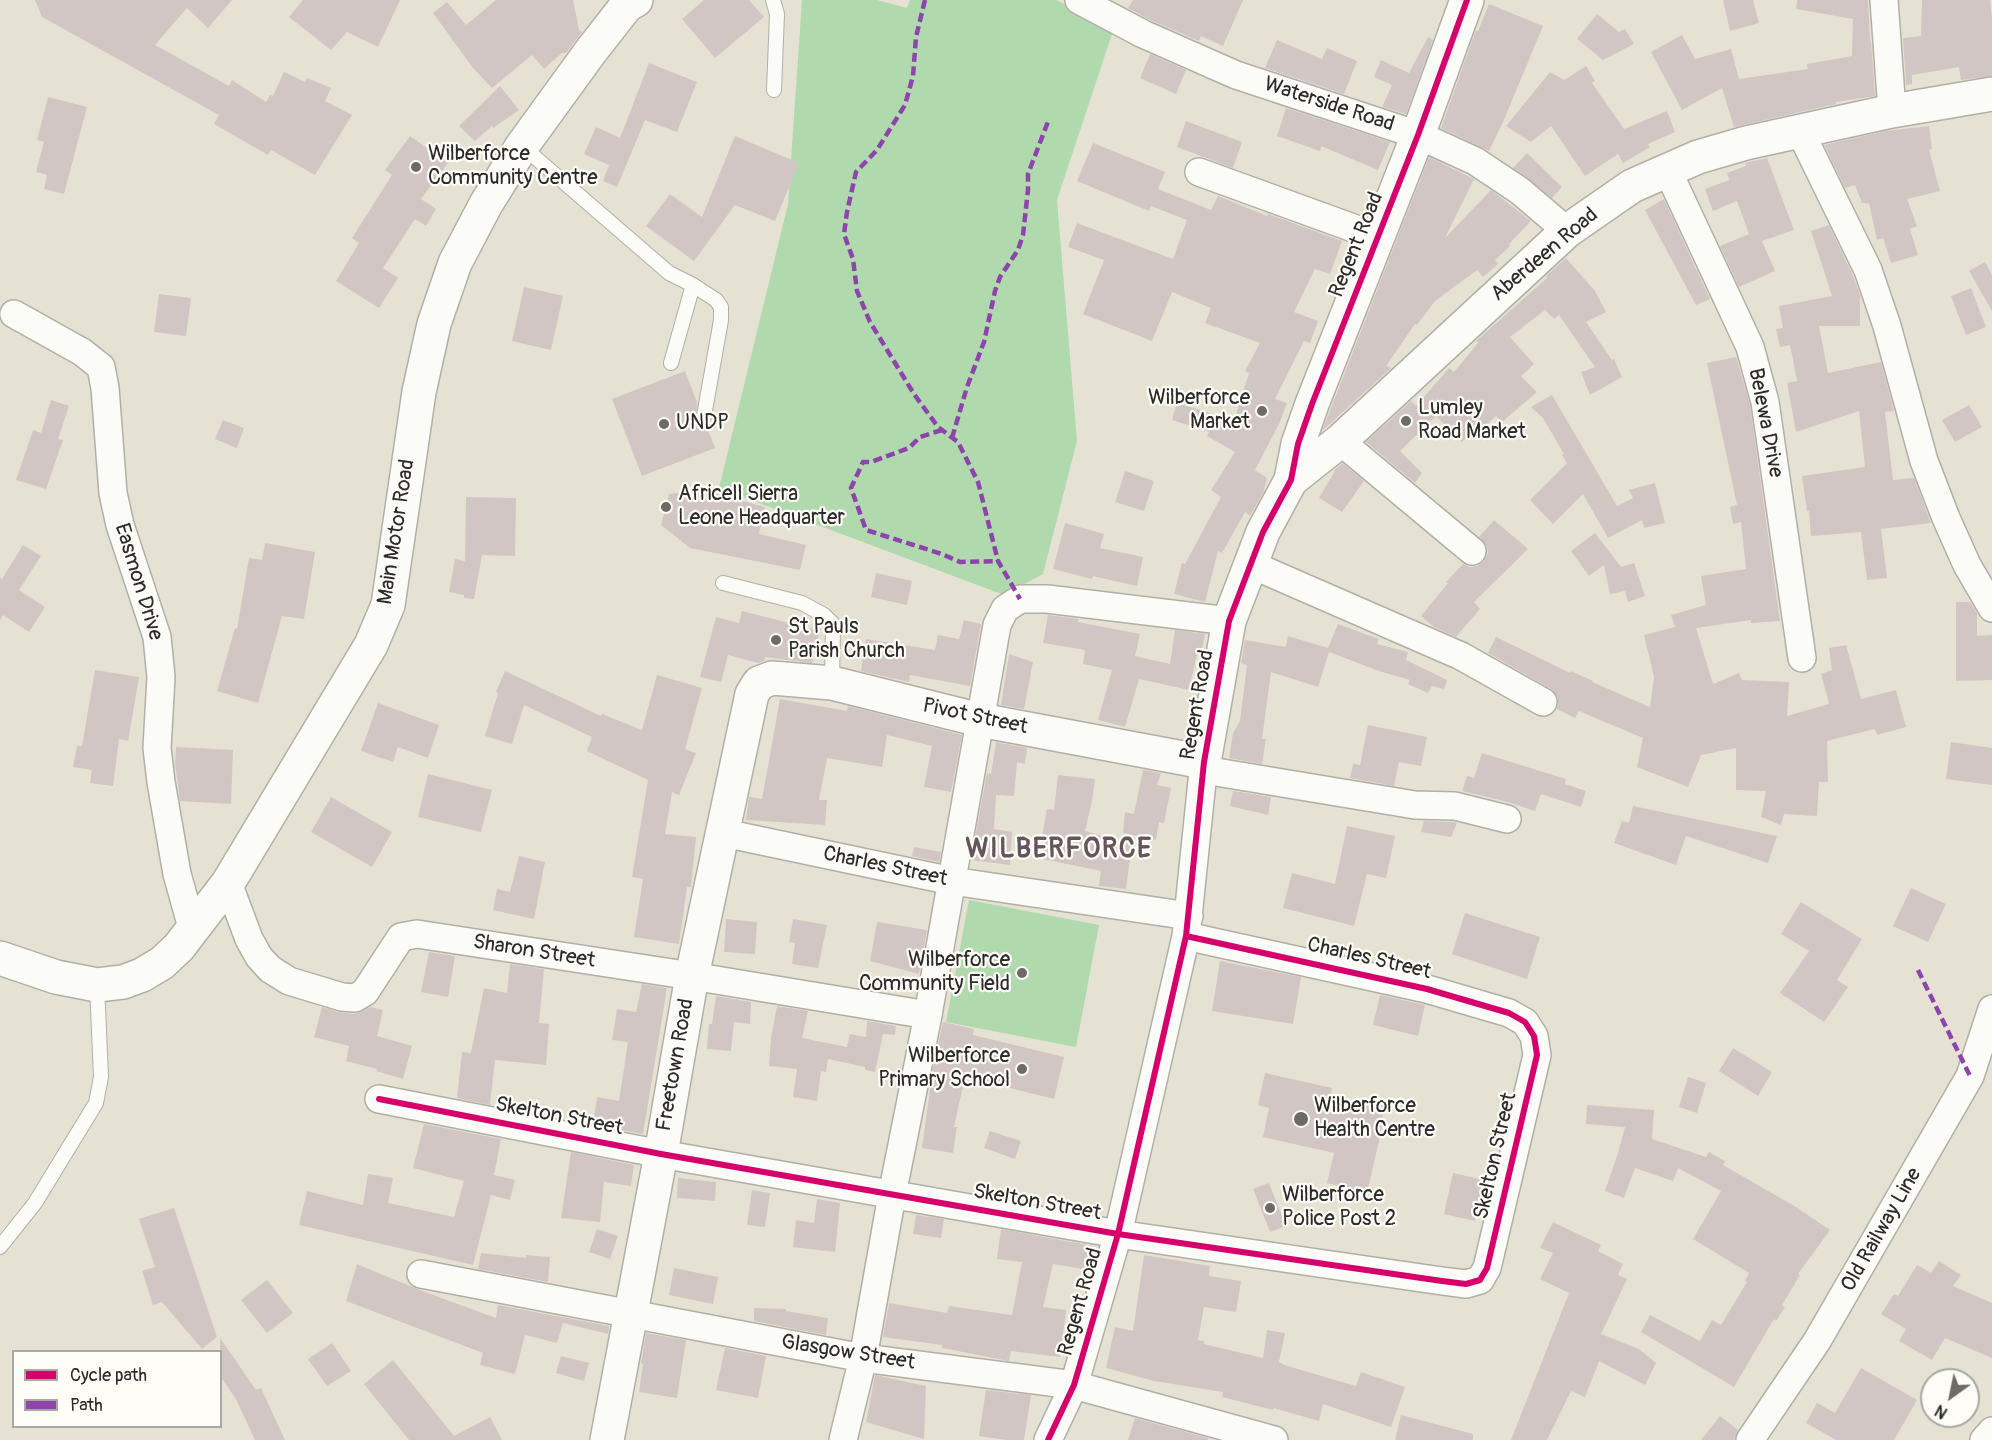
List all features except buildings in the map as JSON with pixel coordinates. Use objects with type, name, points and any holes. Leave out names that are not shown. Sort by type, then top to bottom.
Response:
[{"type":"street","name":"Waterside Road","points":[[1078,0],[1143,34],[1236,75],[1418,135],[1474,161],[1520,191],[1567,231]]},
{"type":"street","name":"Regent Road","points":[[1048,1440],[1074,1385],[1118,1234],[1187,926],[1204,766],[1229,621],[1263,532],[1291,480],[1298,444],[1312,404],[1418,135],[1467,0]]},
{"type":"street","points":[[1884,0],[1892,111]]},
{"type":"street","name":"Main Motor Road","points":[[0,958],[56,977],[97,985],[123,982],[142,975],[162,963],[193,932],[228,883],[371,645],[388,605],[418,392],[434,324],[455,263],[486,204],[522,146],[629,2]]},
{"type":"street","name":"Aberdeen Road","points":[[1291,480],[1340,441],[1567,231],[1632,186],[1698,157],[1892,111],[1992,94]]},
{"type":"street","points":[[1800,131],[1868,270],[1887,326],[1924,461],[1967,565],[1992,608]]},
{"type":"street","name":"Belewa Drive","points":[[1667,169],[1750,347],[1765,402],[1802,658]]},
{"type":"street","points":[[1199,172],[1378,237]]},
{"type":"street","name":"Easmon Drive","points":[[14,314],[82,352],[100,367],[105,388],[113,493],[157,637],[161,677],[157,748],[161,783],[177,874],[193,932]]},
{"type":"street","points":[[1340,441],[1472,551]]},
{"type":"street","points":[[1250,564],[1461,656],[1543,702]]},
{"type":"street","points":[[843,1440],[863,1358],[892,1195],[928,1015],[997,625],[1005,609],[1020,599],[1047,599],[1229,621]]},
{"type":"street","name":"Pivot Street","points":[[752,694],[759,684],[772,678],[832,683],[980,720],[1204,766]]},
{"type":"street","name":"Freetown Road","points":[[607,1440],[692,976],[752,694]]},
{"type":"street","points":[[1204,766],[1415,805],[1455,806],[1507,819]]},
{"type":"street","name":"Charles Street","points":[[724,833],[952,881],[1187,926],[1509,1013],[1525,1022],[1534,1036]]},
{"type":"street","name":"Sharon Street","points":[[228,883],[249,939],[259,957],[270,969],[289,981],[342,997],[356,998],[365,992],[401,937],[417,934],[928,1015]]},
{"type":"street","name":"Old Railway Line","points":[[1750,1440],[1817,1341],[1965,1086],[1992,1009]]},
{"type":"street","name":"Skelton Street","points":[[379,1099],[661,1154],[1118,1234],[1466,1284],[1480,1280],[1486,1268],[1536,1055],[1534,1036]]},
{"type":"street","name":"Glasgow Street","points":[[421,1274],[863,1358],[1074,1385],[1274,1440]]},
{"type":"street","points":[[1984,1440],[1992,1431]]},
{"type":"lane","points":[[773,0],[777,14],[774,90]]},
{"type":"lane","points":[[522,146],[669,273],[716,300],[721,307],[721,320],[704,416]]},
{"type":"lane","points":[[671,363],[693,285]]},
{"type":"lane","points":[[723,583],[802,603],[824,615],[832,624],[832,683]]},
{"type":"lane","points":[[0,1247],[35,1203],[96,1103],[101,1077],[97,985]]},
{"type":"green space","points":[[802,0],[877,0],[907,8],[910,0],[1056,0],[1114,28],[1057,200],[1077,441],[1043,574],[1004,595],[719,488],[788,204]]},
{"type":"green space","name":"Wilberforce Community Field","points":[[969,900],[1099,925],[1076,1047],[946,1022]]},
{"type":"marked path","points":[[925,0],[916,37],[913,76],[905,105],[877,150],[856,172],[844,234],[853,259],[857,291],[870,322],[914,394],[938,427],[958,442],[978,482],[998,561],[1020,599]]},
{"type":"marked path","points":[[952,438],[967,387],[984,342],[995,291],[1000,277],[1018,250],[1023,235],[1028,174],[1049,119]]},
{"type":"marked path","points":[[942,430],[920,437],[909,448],[871,462],[863,462],[851,488],[866,530],[960,562],[998,561]]},
{"type":"marked path","points":[[1918,970],[1970,1076]]},
{"type":"cycle path","points":[[1048,1440],[1074,1385],[1118,1234],[1186,936],[1204,762],[1229,621],[1263,532],[1291,480],[1298,444],[1312,404],[1418,135],[1467,0]]},
{"type":"cycle path","points":[[379,1099],[661,1154],[1118,1234],[1442,1281],[1466,1284],[1480,1280],[1487,1268],[1537,1055],[1534,1036],[1525,1022],[1509,1013],[1427,989],[1186,936]]},
{"type":"place","name":"Wilberforce Community Centre","points":[[416,167]]},
{"type":"place","name":"Wilberforce Market","points":[[1262,411]]},
{"type":"place","name":"Lumley Road Market","points":[[1406,421]]},
{"type":"place","name":"UNDP","points":[[664,424]]},
{"type":"place","name":"Africell Sierra Leone Headquarter","points":[[666,507]]},
{"type":"place","name":"St Pauls Parish Church","points":[[776,640]]},
{"type":"place","name":"Wilberforce Community Field","points":[[1022,973]]},
{"type":"place","name":"Wilberforce Primary School","points":[[1022,1069]]},
{"type":"place","name":"Wilberforce Health Centre","points":[[1301,1119]]},
{"type":"place","name":"Wilberforce Police Post 2","points":[[1270,1208]]},
{"type":"district","name":"WILBERFORCE","points":[[1059,850]]}]
